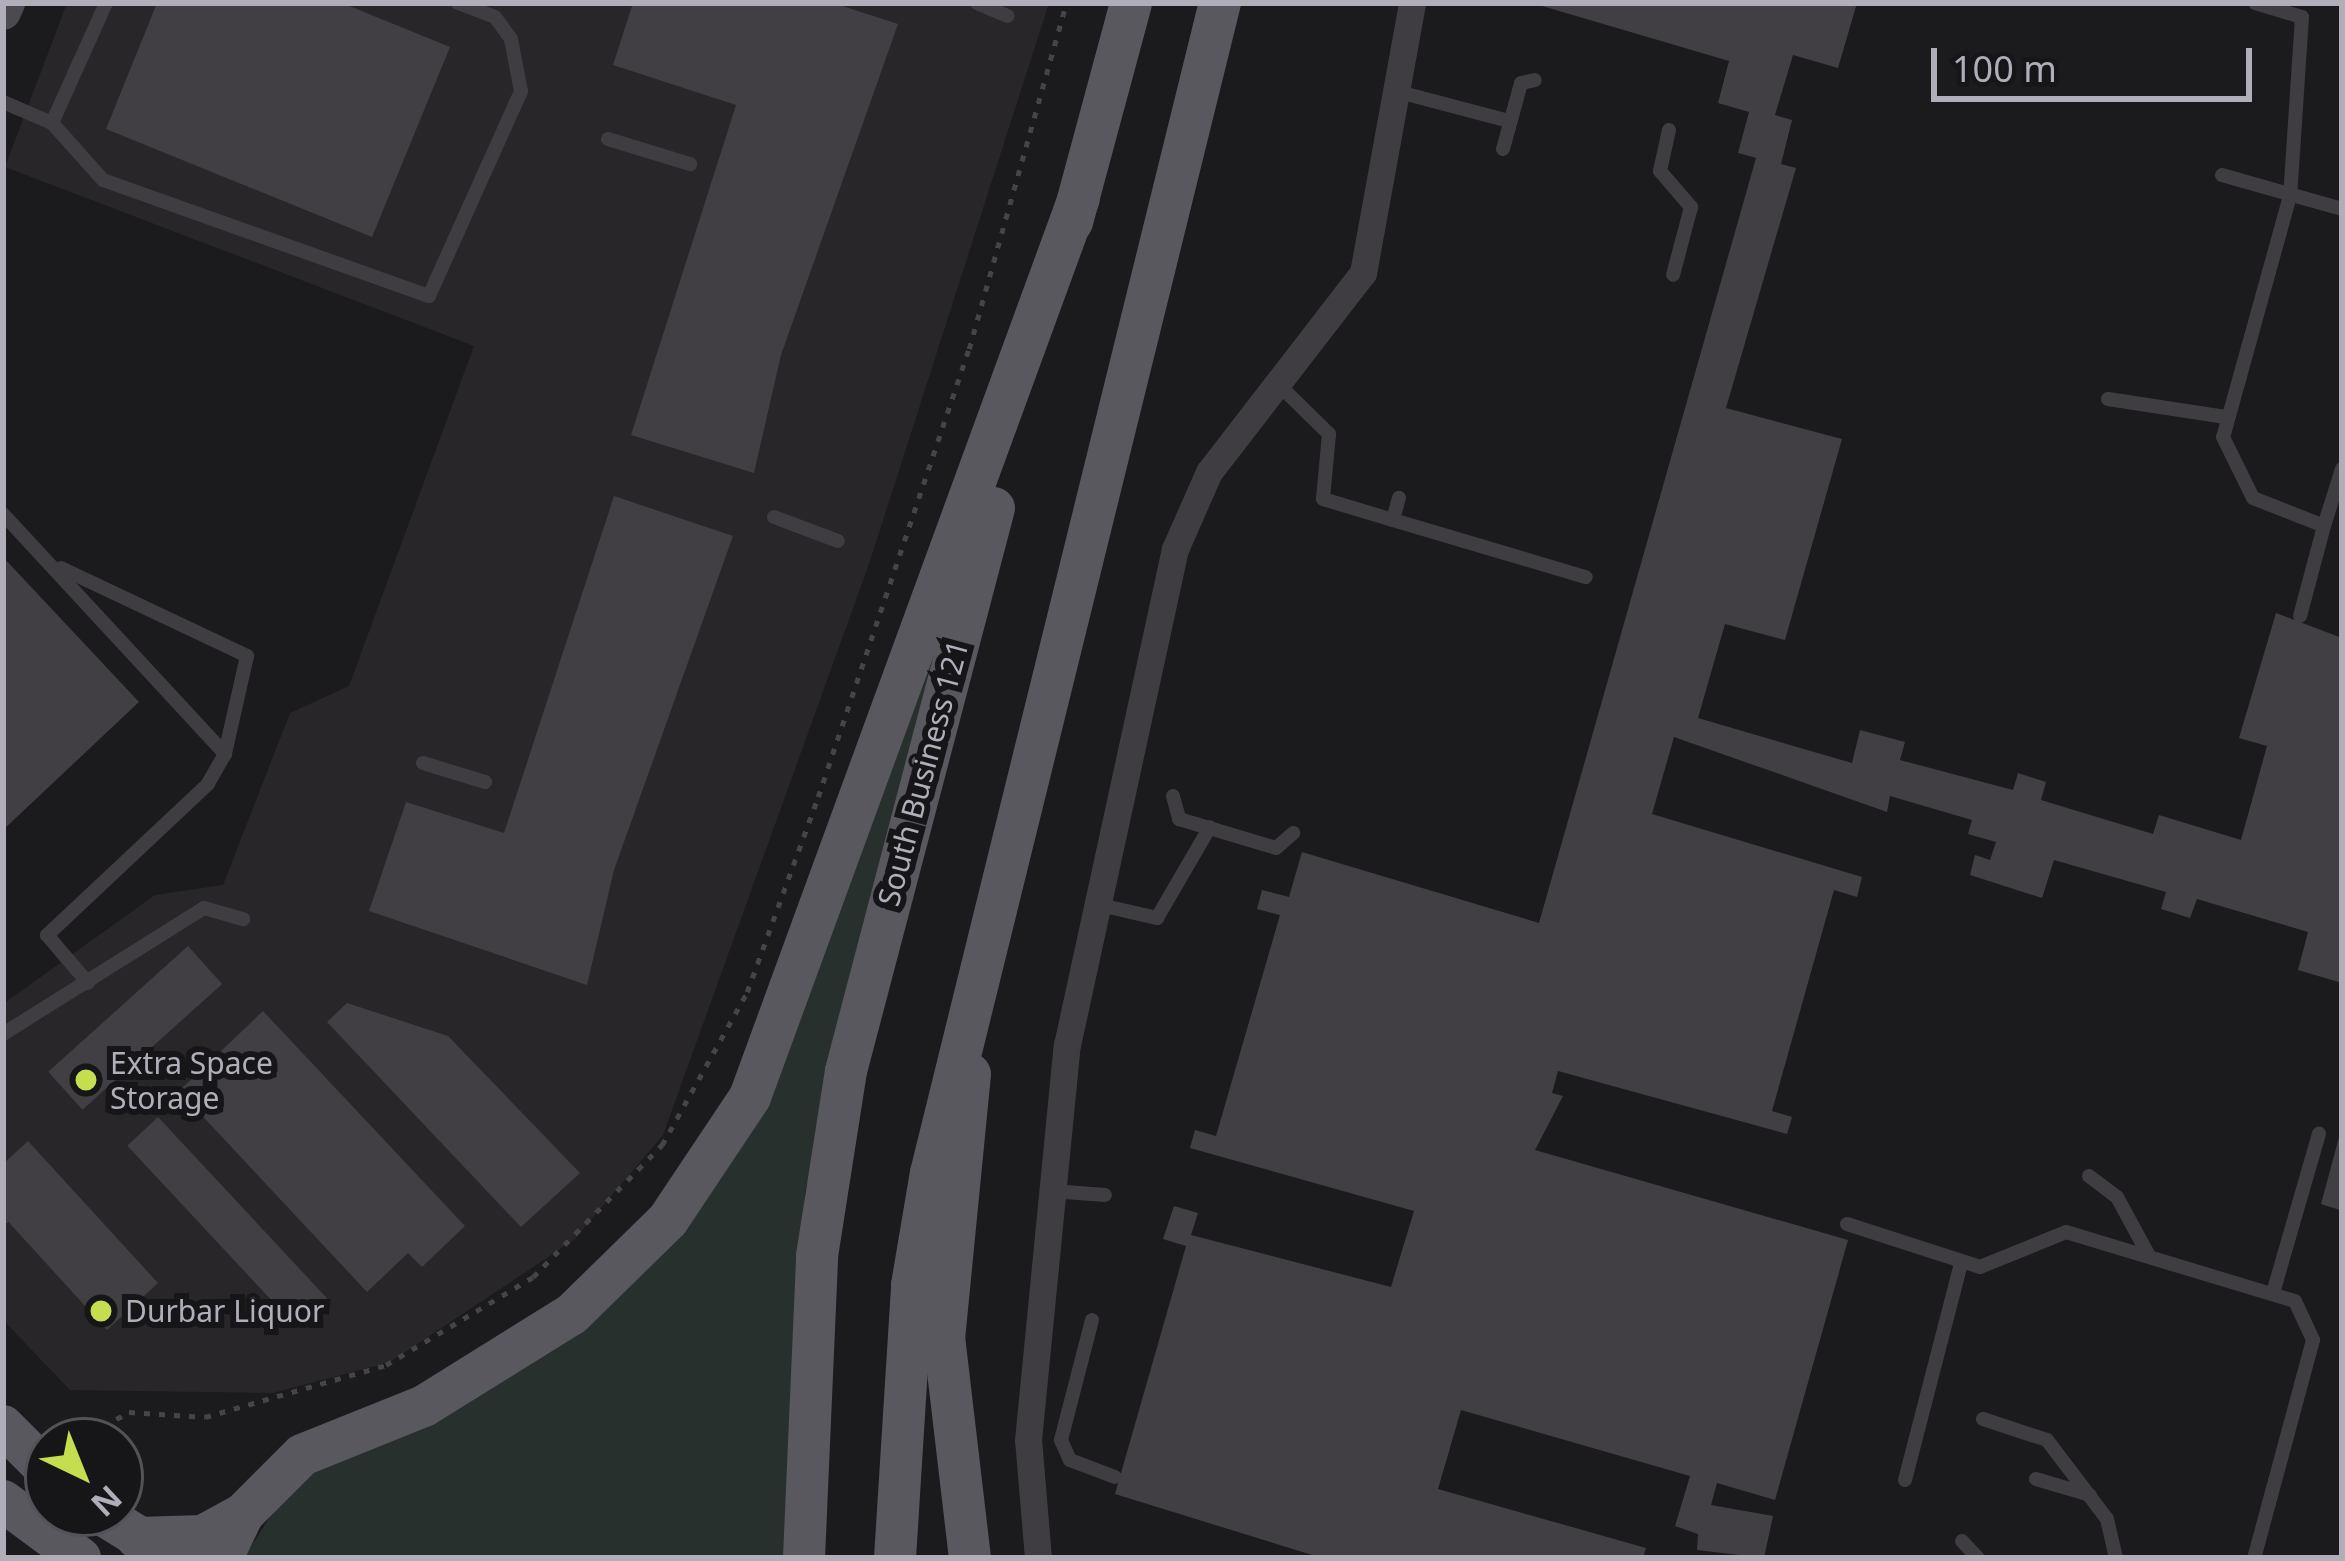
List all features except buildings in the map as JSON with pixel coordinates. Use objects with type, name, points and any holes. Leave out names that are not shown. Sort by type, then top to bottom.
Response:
[{"type":"main road","points":[[3,12],[7,3]]},
{"type":"main road","name":"South Business 121","points":[[804,1558],[817,1256],[846,1071],[1131,3]]},
{"type":"main road","points":[[895,1558],[912,1285],[957,1057],[1220,3]]},
{"type":"main road","points":[[155,1548],[202,1536],[243,1514],[302,1455],[442,1397],[572,1314],[668,1220],[719,1146],[781,1031],[1079,197]]},
{"type":"main road","points":[[957,1057],[977,1083],[944,1337],[970,1558]]},
{"type":"main road","points":[[3,1501],[80,1558]]},
{"type":"main road","points":[[222,1558],[243,1514]]},
{"type":"street","points":[[1038,1558],[1028,1440],[1052,1191],[1091,902],[1185,520],[1363,273],[1383,206],[1395,91],[1412,3]]},
{"type":"lane","points":[[52,123],[106,3]]},
{"type":"lane","points":[[3,102],[52,123],[103,179],[429,296],[520,92],[512,39],[495,17],[458,3]]},
{"type":"lane","points":[[977,3],[1006,16]]},
{"type":"lane","points":[[2255,3],[2302,17],[2290,196],[2226,417],[2228,460],[2253,498],[2324,526]]},
{"type":"lane","points":[[1503,149],[1521,83],[1535,80]]},
{"type":"lane","points":[[1395,91],[1509,121]]},
{"type":"lane","points":[[1669,130],[1660,171],[1691,207],[1673,275]]},
{"type":"lane","points":[[608,139],[690,164]]},
{"type":"lane","points":[[2222,175],[2342,209]]},
{"type":"lane","points":[[1280,386],[1329,434],[1323,499],[1586,577]]},
{"type":"lane","points":[[2108,399],[2226,417]]},
{"type":"lane","points":[[2300,616],[2342,469]]},
{"type":"lane","points":[[1393,520],[1400,498]]},
{"type":"lane","points":[[3,514],[57,566],[225,754]]},
{"type":"lane","points":[[774,517],[838,541]]},
{"type":"lane","points":[[57,566],[247,656],[225,754],[208,784],[47,935],[88,983]]},
{"type":"lane","points":[[423,763],[485,782]]},
{"type":"lane","points":[[1173,796],[1174,816],[1276,848],[1293,833]]},
{"type":"lane","points":[[1091,902],[1157,918],[1210,827]]},
{"type":"lane","points":[[3,1034],[204,908],[243,919]]},
{"type":"lane","points":[[2273,1293],[2319,1133]]},
{"type":"lane","points":[[2089,1176],[2117,1197],[2149,1256]]},
{"type":"lane","points":[[1052,1191],[1105,1195]]},
{"type":"lane","points":[[1847,1225],[1980,1267],[2066,1232],[2273,1293],[2302,1307],[2314,1333],[2254,1558]]},
{"type":"lane","points":[[1905,1480],[1961,1263]]},
{"type":"lane","points":[[1092,1321],[1061,1440],[1070,1460],[1115,1477]]},
{"type":"lane","points":[[1983,1419],[2047,1440],[2090,1495],[2116,1558]]},
{"type":"lane","points":[[2036,1479],[2090,1495]]},
{"type":"lane","points":[[1962,1540],[1978,1558]]},
{"type":"path","points":[[120,1417],[129,1412],[205,1417],[386,1365],[533,1277],[662,1145],[747,992],[818,797],[969,349],[1066,3]]},
{"type":"shaded area","points":[[67,3],[1049,3],[869,564],[663,1135],[574,1240],[390,1362],[273,1393],[70,1390],[3,1320],[3,1004],[155,895],[223,885],[290,713],[349,686],[474,346],[5,167]]},
{"type":"shaded area","points":[[932,660],[805,1192],[786,1558],[244,1558],[298,1472],[416,1419],[680,1215]]},
{"type":"place","name":"Extra Space Storage","points":[[86,1080]]},
{"type":"place","name":"Durbar Liquor","points":[[101,1311]]}]
